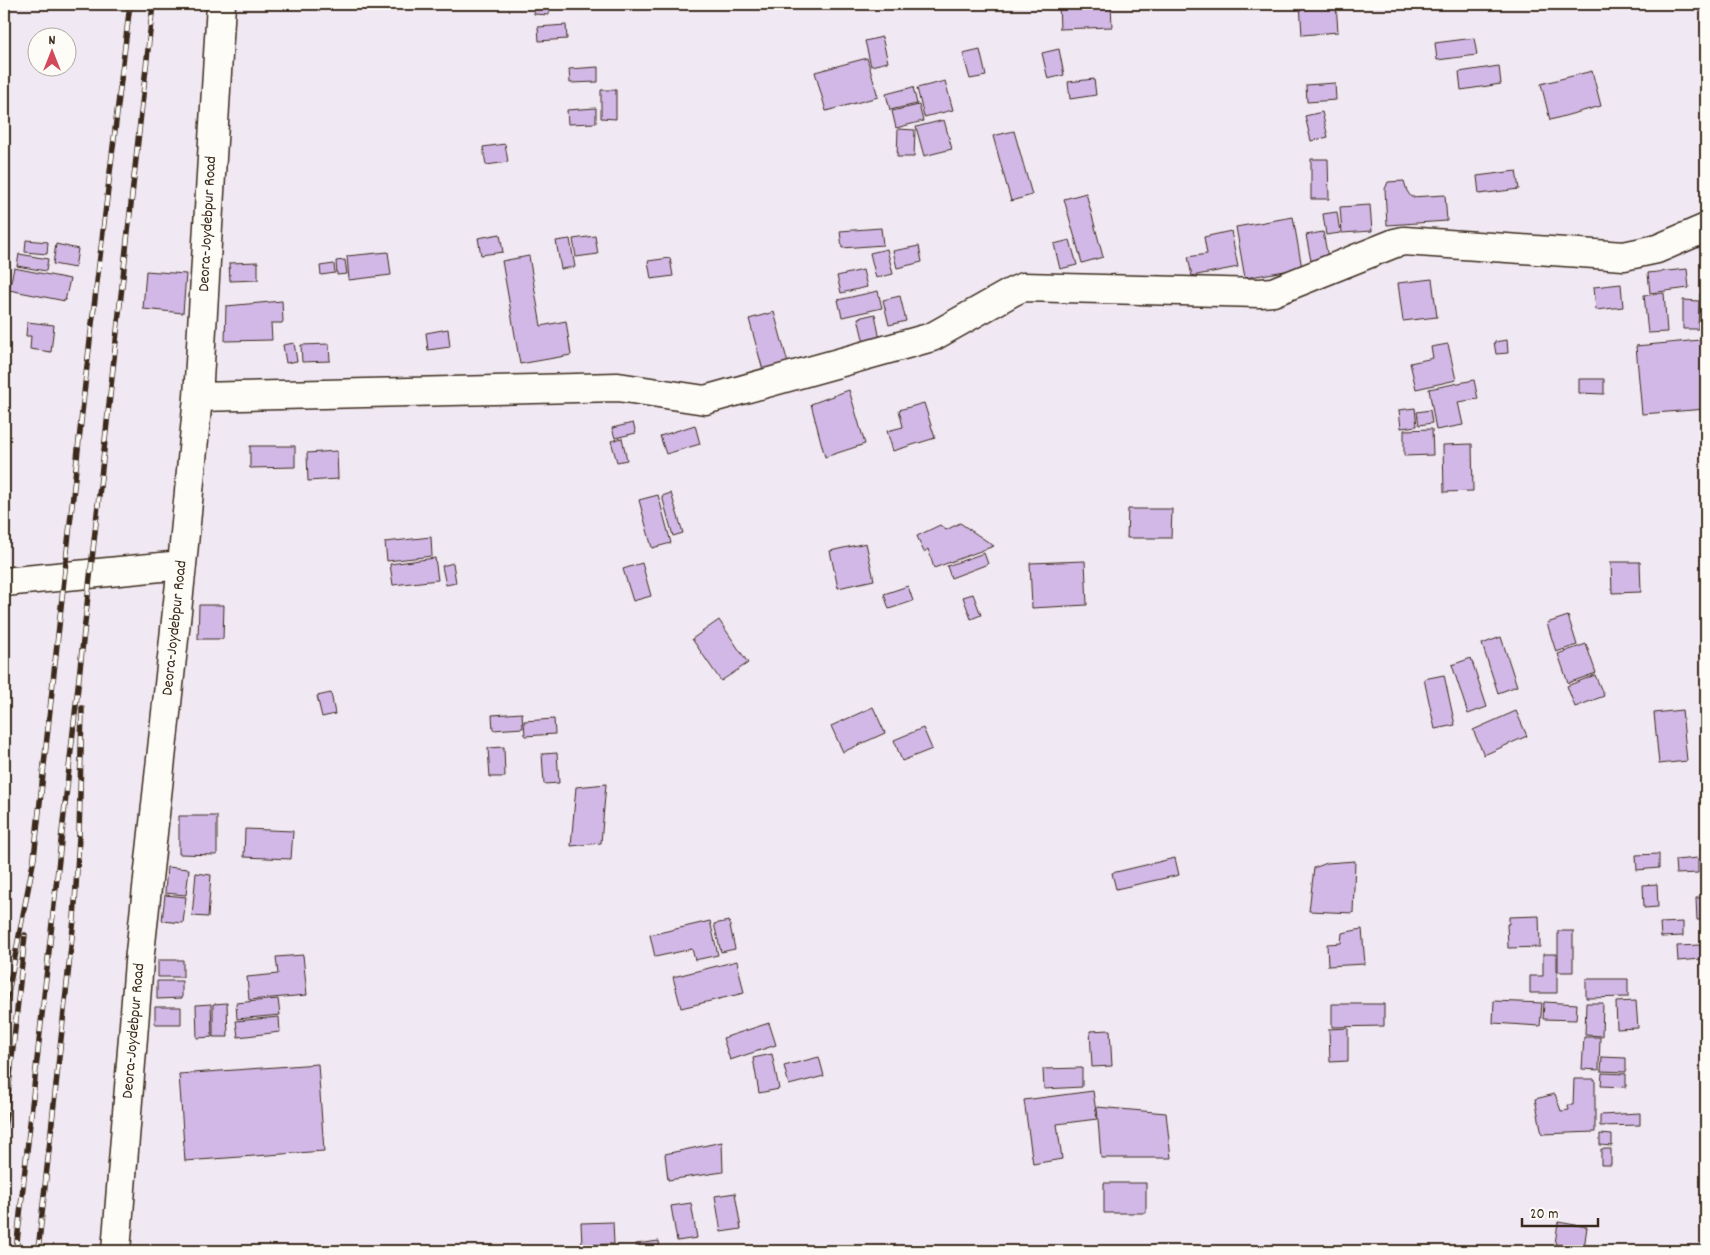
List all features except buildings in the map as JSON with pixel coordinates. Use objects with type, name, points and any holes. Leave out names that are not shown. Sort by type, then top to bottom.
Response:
[{"type":"street","name":"Deora-Joydebpur Road","points":[[116,1251],[139,962],[182,565],[198,397],[220,4]]},
{"type":"street","points":[[198,397],[618,387],[705,400],[932,337],[1012,292],[1024,288],[1273,292],[1404,241],[1624,256],[1657,249],[1706,228]]},
{"type":"street","points":[[4,582],[182,565]]},
{"type":"railway","points":[[4,1014],[34,858],[87,366],[130,4]]},
{"type":"railway","points":[[16,1251],[153,4]]},
{"type":"railway","points":[[38,1251],[74,919],[79,837],[82,708]]},
{"type":"railway","points":[[4,1133],[25,935]]}]
